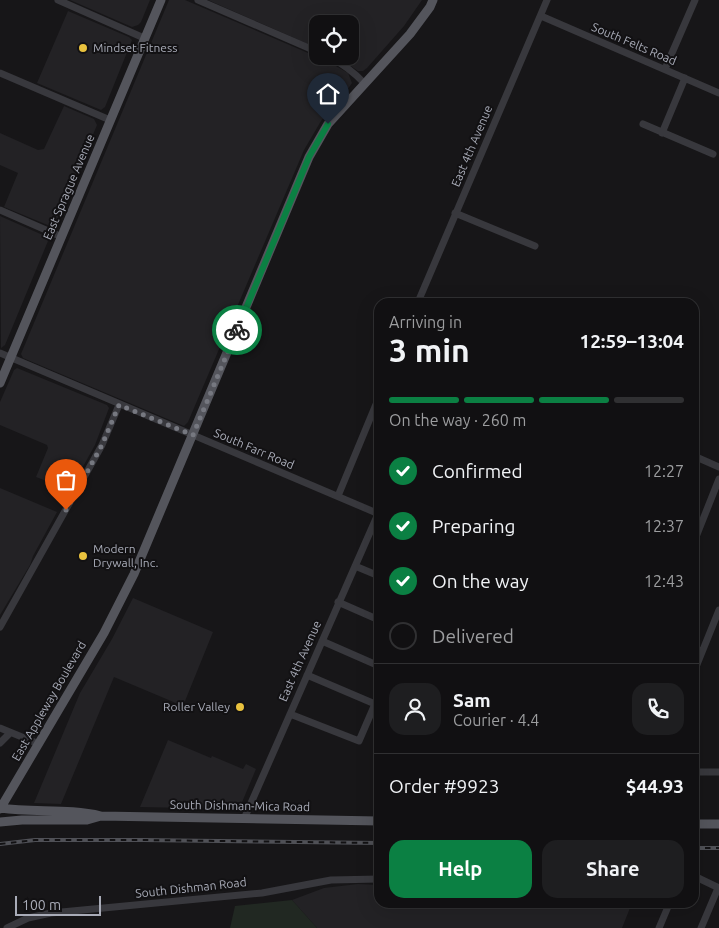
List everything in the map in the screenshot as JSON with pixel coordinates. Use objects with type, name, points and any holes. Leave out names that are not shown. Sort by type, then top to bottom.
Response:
[{"type":"main road","name":"East Sprague Avenue","points":[[0,383],[161,0]]},
{"type":"main road","points":[[364,83],[410,34],[433,0]]},
{"type":"main road","name":"East Appleway Boulevard","points":[[0,809],[104,633],[134,574],[309,157],[328,124],[364,83]]},
{"type":"main road","name":"South Dishman-Mica Road","points":[[0,809],[87,812],[101,816],[374,821]]},
{"type":"main road","name":"South Dishman-Mica Road","points":[[0,822],[87,820],[101,816]]},
{"type":"main road","points":[[699,824],[719,824]]},
{"type":"street","points":[[58,0],[144,38]]},
{"type":"street","points":[[198,0],[309,48]]},
{"type":"street","name":"East 4th Avenue","points":[[420,298],[548,0]]},
{"type":"street","points":[[665,70],[695,0]]},
{"type":"street","name":"South Felts Road","points":[[541,16],[719,93]]},
{"type":"street","points":[[342,65],[364,83]]},
{"type":"street","points":[[0,73],[110,120]]},
{"type":"street","points":[[662,133],[685,78]]},
{"type":"street","points":[[642,124],[713,154]]},
{"type":"street","points":[[0,210],[62,236]]},
{"type":"street","points":[[456,213],[535,246]]},
{"type":"street","name":"South Farr Road","points":[[0,353],[374,512]]},
{"type":"street","points":[[0,627],[94,461],[119,405]]},
{"type":"street","points":[[338,496],[374,410]]},
{"type":"street","points":[[699,458],[719,467]]},
{"type":"street","points":[[699,530],[719,480]]},
{"type":"street","name":"East 4th Avenue","points":[[244,819],[338,602],[374,525]]},
{"type":"street","points":[[355,566],[374,574]]},
{"type":"street","points":[[338,602],[374,618]]},
{"type":"street","points":[[699,654],[719,610]]},
{"type":"street","points":[[322,642],[374,664]]},
{"type":"street","points":[[307,675],[374,704]]},
{"type":"street","points":[[290,714],[359,741],[374,706]]},
{"type":"street","points":[[0,728],[39,744]]},
{"type":"street","points":[[0,743],[10,733]]},
{"type":"street","points":[[699,772],[719,772]]},
{"type":"street","points":[[699,878],[719,888],[701,928]]},
{"type":"street","name":"South Dishman Road","points":[[7,928],[28,918],[51,913],[257,893],[331,880],[374,879]]},
{"type":"street","points":[[659,928],[667,908]]},
{"type":"shaded area","points":[[70,0],[150,0],[141,22],[132,27]]},
{"type":"shaded area","points":[[169,0],[185,0],[309,53],[309,65],[334,65],[348,73],[352,83],[321,121],[304,150],[188,422],[184,426],[23,358],[21,354]]},
{"type":"shaded area","points":[[208,0],[422,0],[404,26],[363,71],[358,71],[349,65],[359,65],[359,15],[309,15],[309,44]]},
{"type":"shaded area","points":[[68,11],[132,40],[105,107],[101,110],[37,83]]},
{"type":"shaded area","points":[[64,106],[94,119],[97,125],[56,224],[50,226],[4,207],[18,173],[0,165],[0,133],[38,150],[44,149]]},
{"type":"shaded area","points":[[0,216],[45,236],[48,241],[5,345],[1,348]]},
{"type":"shaded area","points":[[17,368],[107,405],[109,408],[95,445],[70,490],[36,477],[48,448],[47,445],[0,425],[0,402],[14,370]]},
{"type":"shaded area","points":[[0,488],[57,512],[30,565],[0,615]]},
{"type":"shaded area","points":[[133,598],[213,632],[183,706],[114,677],[61,804],[34,803],[80,693],[112,639]]},
{"type":"shaded area","points":[[168,740],[243,769],[246,764],[256,769],[240,807],[237,809],[140,807]]},
{"type":"shaded area","points":[[358,884],[374,885],[374,908],[630,908],[622,928],[317,928],[292,900],[324,888]]},
{"type":"shaded area","points":[[292,900],[317,928],[230,928],[235,906]]},
{"type":"railway","points":[[0,844],[35,840],[374,843]]},
{"type":"railway","points":[[699,848],[719,848]]},
{"type":"way so far","points":[[66,510],[102,445],[119,405],[193,435],[237,330]]},
{"type":"place","name":"Mindset Fitness","points":[[83,48]]},
{"type":"place","name":"Modern Drywall, Inc.","points":[[83,556]]},
{"type":"place","name":"Roller Valley","points":[[240,707]]},
{"type":"route","points":[[237,330],[309,157],[328,124]]}]
